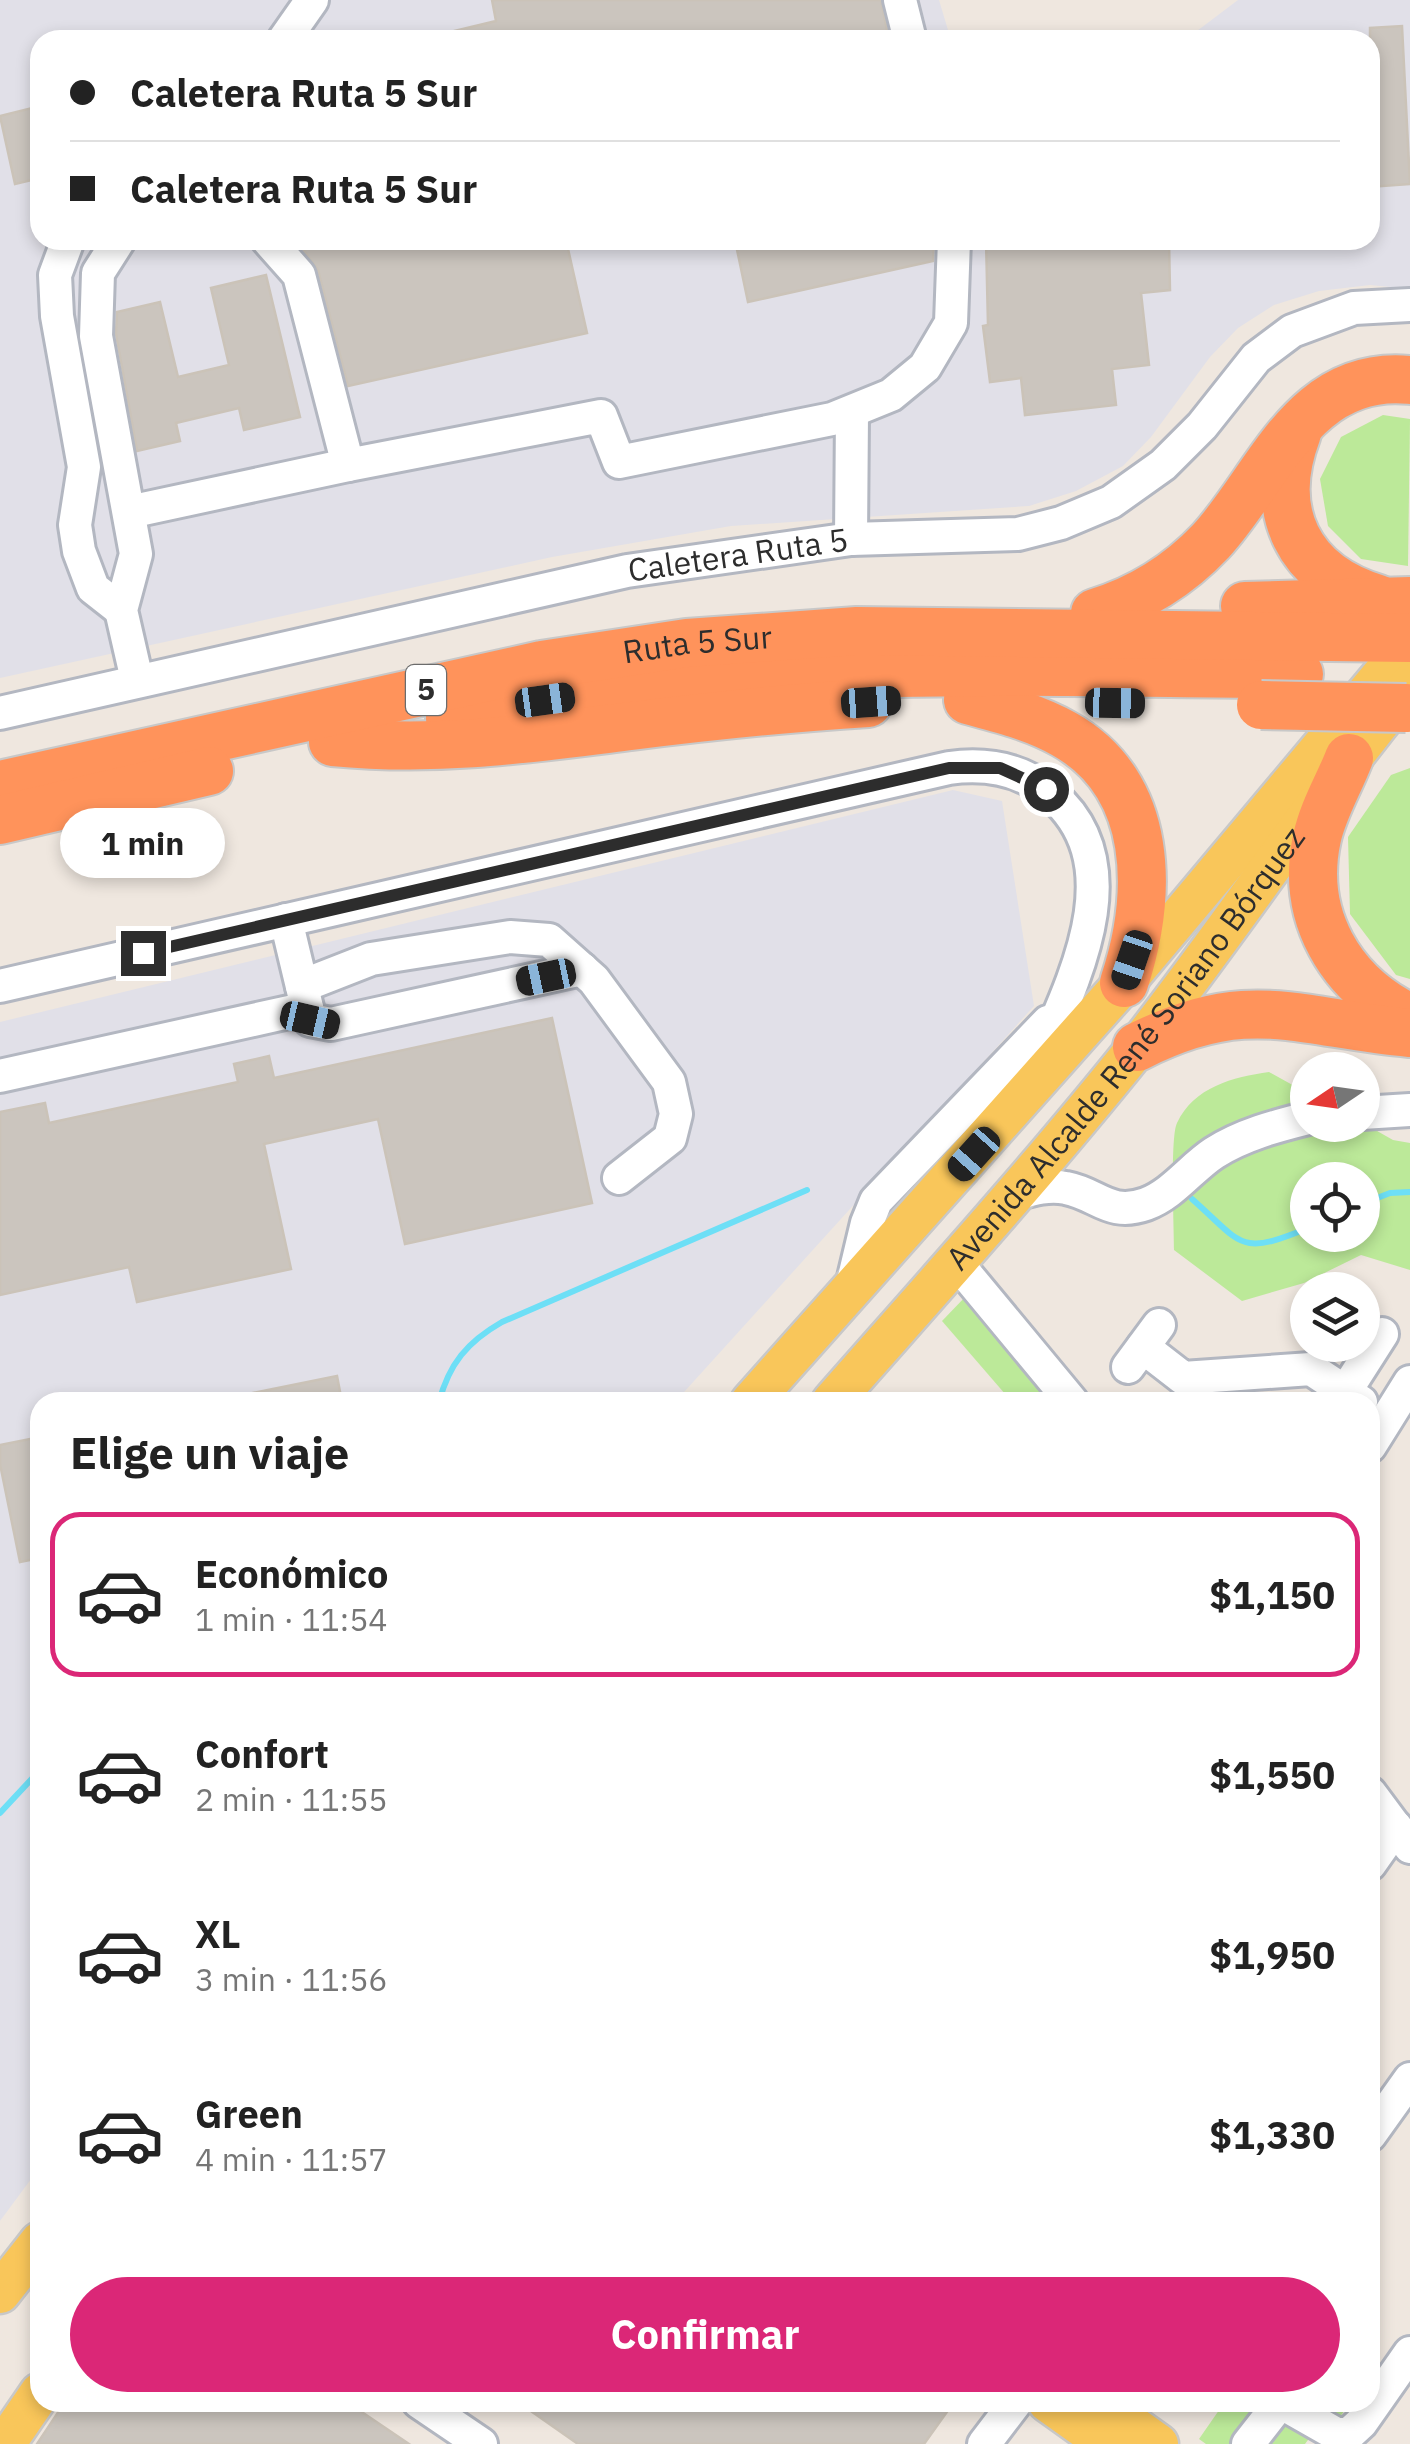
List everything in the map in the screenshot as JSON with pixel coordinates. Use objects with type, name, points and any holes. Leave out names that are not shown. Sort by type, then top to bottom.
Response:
[{"type":"highway","points":[[1094,613],[1142,596],[1188,563],[1229,519],[1278,448],[1308,413],[1360,387],[1410,380]]},
{"type":"highway","points":[[1308,413],[1296,437],[1286,476],[1293,531],[1319,570],[1342,585],[1396,647]]},
{"type":"highway","points":[[857,631],[1094,613],[1396,647]]},
{"type":"highway","name":"Ruta 5 Sur","points":[[0,785],[542,665],[687,642],[857,631],[1299,655]]},
{"type":"highway","points":[[333,742],[474,746],[788,708],[902,700],[1261,705],[1396,647]]},
{"type":"highway","name":"Ruta 5 Sur","points":[[0,820],[333,742],[545,700],[740,677],[1299,655],[1396,647]]},
{"type":"highway","points":[[968,700],[1030,718],[1061,732],[1099,759],[1118,784],[1135,817],[1142,870],[1137,937],[1124,983]]},
{"type":"highway","points":[[1349,758],[1317,836],[1313,870],[1316,912],[1328,941],[1353,978],[1375,998],[1410,1018]]},
{"type":"highway","points":[[1137,1046],[1200,1020],[1239,1013],[1290,1014],[1410,1033]]},
{"type":"main road","name":"Avenida Alcalde René Soriano Bórquez","points":[[841,1392],[1137,1046],[1349,758],[1396,647]]},
{"type":"main road","name":"Avenida Alcalde René Soriano Bórquez","points":[[759,1392],[1124,983],[1396,647]]},
{"type":"main road","points":[[956,1262],[1023,1100]]},
{"type":"main road","points":[[0,2294],[30,2255]]},
{"type":"main road","points":[[1062,2412],[1107,2444]]},
{"type":"main road","points":[[1113,2412],[1158,2444]]},
{"type":"street","points":[[291,30],[312,0]]},
{"type":"street","points":[[900,0],[908,30]]},
{"type":"street","points":[[64,250],[54,275],[57,316],[84,467],[75,525],[79,552],[94,588],[121,610]]},
{"type":"street","points":[[113,250],[98,273],[96,336],[136,554],[121,610],[137,680]]},
{"type":"street","points":[[277,250],[299,275],[348,465]]},
{"type":"street","points":[[129,512],[601,416],[620,462],[852,413],[909,382],[925,367],[952,324],[954,250]]},
{"type":"street","name":"Caletera Ruta 5","points":[[0,713],[628,571],[851,539],[1018,534],[1086,514],[1125,494],[1163,466],[1202,426],[1256,358],[1283,337],[1313,321],[1354,308],[1410,306]]},
{"type":"street","points":[[851,539],[852,413]]},
{"type":"street","points":[[0,986],[949,768],[983,766],[1016,773],[1046,789],[1074,817],[1095,872],[1091,911],[1065,1004],[1023,1100]]},
{"type":"street","points":[[286,920],[310,1020],[331,1024],[582,969]]},
{"type":"street","points":[[0,1076],[304,997],[371,959],[510,937],[550,940],[594,980],[670,1082],[676,1114],[670,1138],[619,1178]]},
{"type":"street","points":[[850,1292],[876,1202],[1065,1004]]},
{"type":"street","points":[[1380,1112],[1410,1110]]},
{"type":"street","points":[[1013,1195],[1035,1188],[1064,1188],[1103,1206],[1147,1204],[1213,1154],[1256,1133],[1290,1123]]},
{"type":"street","points":[[1063,1137],[1077,1179],[1088,1196]]},
{"type":"street","points":[[956,1262],[1064,1392]]},
{"type":"street","points":[[1370,1392],[1382,1334]]},
{"type":"street","points":[[1143,1347],[1184,1378],[1311,1370],[1338,1392]]},
{"type":"street","points":[[1380,1404],[1410,1382]]},
{"type":"street","points":[[1380,1806],[1403,1837],[1380,1856]]},
{"type":"street","points":[[1380,2120],[1410,2079]]},
{"type":"street","points":[[1380,2396],[1410,2353]]},
{"type":"street","points":[[433,2412],[481,2444]]},
{"type":"street","points":[[984,2444],[1008,2412]]},
{"type":"street","points":[[1248,2444],[1273,2412]]},
{"type":"street","points":[[1296,2412],[1336,2434],[1349,2434],[1369,2412]]},
{"type":"shaded area","points":[[0,0],[939,0],[948,30],[30,30],[30,250],[1380,250],[1380,30],[1198,30],[1238,0],[1410,0],[1410,289],[1370,285],[1319,291],[1274,305],[1238,328],[1210,357],[1151,437],[1123,466],[1076,491],[1029,506],[731,526],[552,557],[0,678]]},
{"type":"shaded area","points":[[953,790],[1002,801],[1034,1006],[684,1392],[30,1392],[30,2180],[0,2221],[0,1022]]},
{"type":"green space","points":[[1383,415],[1410,419],[1408,566],[1361,559],[1328,526],[1320,479],[1341,437]]},
{"type":"green space","points":[[1410,768],[1410,979],[1396,975],[1350,914],[1348,837],[1391,775]]},
{"type":"green space","points":[[1269,1072],[1290,1084],[1290,1142],[1380,1142],[1380,1133],[1410,1143],[1410,1270],[1361,1255],[1326,1272],[1290,1272],[1290,1287],[1242,1301],[1174,1250],[1173,1164],[1177,1123],[1204,1092],[1229,1081]]},
{"type":"green space","points":[[967,1295],[1046,1392],[1003,1392],[942,1321]]},
{"type":"green space","points":[[1218,2412],[1343,2412],[1334,2425],[1316,2429],[1305,2444],[1206,2444],[1199,2439]]},
{"type":"building","points":[[492,0],[881,0],[887,30],[458,30],[496,21]]},
{"type":"building","points":[[1402,26],[1410,184],[1380,186],[1380,30],[1370,28]]},
{"type":"building","points":[[30,108],[30,180],[15,184],[0,116]]},
{"type":"building","points":[[303,250],[568,250],[587,333],[348,386],[318,270]]},
{"type":"building","points":[[737,250],[934,250],[933,261],[748,302]]},
{"type":"building","points":[[986,250],[1169,250],[1170,290],[1141,293],[1149,365],[1112,369],[1116,405],[1025,415],[1021,378],[990,382],[983,326],[988,325]]},
{"type":"building","points":[[266,275],[300,417],[244,430],[239,408],[176,423],[180,441],[137,451],[116,334],[117,312],[160,302],[178,377],[229,365],[211,288]]},
{"type":"building","points":[[552,1018],[592,1203],[405,1244],[378,1119],[264,1144],[291,1269],[137,1302],[129,1267],[0,1295],[0,1112],[45,1103],[49,1123],[238,1082],[234,1064],[269,1056],[274,1078]]},
{"type":"building","points":[[337,1376],[340,1392],[258,1392]]},
{"type":"building","points":[[30,1439],[30,1560],[20,1562],[0,1464],[0,1445]]},
{"type":"building","points":[[58,2412],[362,2412],[409,2444],[37,2444]]},
{"type":"building","points":[[532,2412],[947,2412],[924,2444],[578,2444]]},
{"type":"waterway","points":[[442,1392],[461,1355],[502,1322],[807,1190]]},
{"type":"waterway","points":[[1380,1197],[1410,1192]]},
{"type":"waterway","points":[[1192,1199],[1243,1241],[1268,1242],[1290,1235]]},
{"type":"waterway","points":[[0,1813],[30,1781]]},
{"type":"route","points":[[143,953],[949,768],[1000,768],[1046,789]]}]
